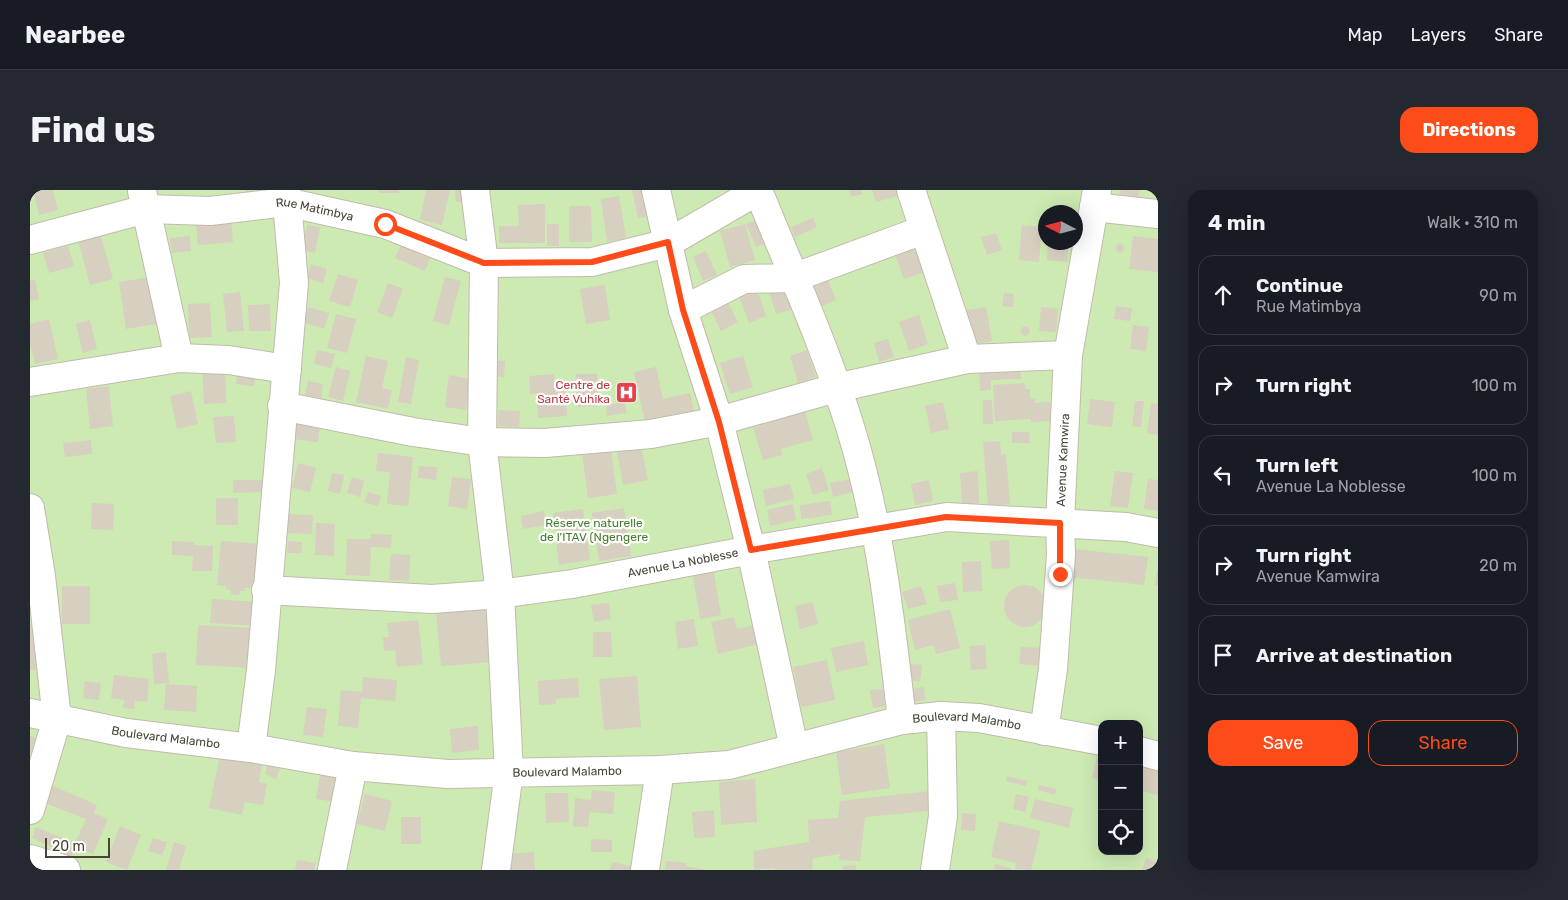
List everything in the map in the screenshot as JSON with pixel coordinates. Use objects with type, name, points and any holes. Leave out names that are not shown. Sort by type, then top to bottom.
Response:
[{"type":"street","points":[[476,190],[484,263],[482,442],[500,594],[509,772],[496,870]]},
{"type":"street","points":[[656,190],[683,310],[719,422],[751,550],[794,748]]},
{"type":"street","points":[[759,190],[851,430],[876,529],[893,640],[902,720]]},
{"type":"street","name":"Rue Matimbya","points":[[30,240],[144,199],[210,211],[286,196],[385,224],[484,263],[592,262],[668,242],[759,190]]},
{"type":"street","points":[[911,190],[967,359]]},
{"type":"street","points":[[251,748],[261,670],[266,590],[294,283],[286,196]]},
{"type":"street","points":[[1096,198],[1158,214]]},
{"type":"street","name":"Avenue Kamwira","points":[[1044,731],[1053,669],[1061,554],[1060,523],[1068,355],[1096,198]]},
{"type":"street","points":[[144,199],[180,358]]},
{"type":"street","points":[[683,310],[744,279],[793,278],[924,230]]},
{"type":"street","points":[[282,406],[413,432],[482,442],[545,443],[651,434],[719,422],[836,388],[967,359],[1068,355]]},
{"type":"street","points":[[30,382],[180,358],[228,360],[287,369]]},
{"type":"street","points":[[30,508],[41,576],[57,719],[30,810]]},
{"type":"street","name":"Avenue La Noblesse","points":[[266,590],[432,599],[500,594],[572,584],[751,550],[946,517],[1126,527],[1158,533]]},
{"type":"street","name":"Boulevard Malambo","points":[[30,713],[126,733],[251,748],[354,766],[448,774],[660,770],[729,765],[902,720],[941,716],[979,718],[1098,740]]},
{"type":"street","points":[[935,870],[943,816],[941,716]]},
{"type":"street","points":[[1143,752],[1158,756]]},
{"type":"street","points":[[332,870],[354,766]]},
{"type":"street","points":[[645,870],[660,770]]},
{"type":"street","points":[[30,859],[66,870]]},
{"type":"green space","name":"Réserve naturelle de l'ITAV (Ngengere","points":[[30,190],[1158,190],[1158,870],[30,870]]},
{"type":"building","points":[[33,190],[53,190],[58,210],[39,215]]},
{"type":"building","points":[[245,190],[261,190],[261,191],[246,193]]},
{"type":"building","points":[[378,190],[399,190],[399,193],[379,193]]},
{"type":"building","points":[[426,190],[450,190],[442,225],[420,220]]},
{"type":"building","points":[[455,190],[466,190],[467,202],[456,202]]},
{"type":"building","points":[[632,190],[647,190],[653,215],[638,218]]},
{"type":"building","points":[[849,190],[861,190],[862,194],[851,197]]},
{"type":"building","points":[[872,190],[897,190],[898,196],[876,202]]},
{"type":"building","points":[[1121,190],[1140,190],[1138,198],[1120,194]]},
{"type":"building","points":[[619,196],[626,238],[607,242],[601,199]]},
{"type":"building","points":[[545,204],[545,243],[499,243],[499,226],[519,226],[518,205]]},
{"type":"building","points":[[569,206],[591,206],[592,242],[569,242]]},
{"type":"building","points":[[813,218],[817,227],[795,237],[791,227]]},
{"type":"building","points":[[231,219],[233,242],[198,245],[196,223]]},
{"type":"building","points":[[759,219],[769,242],[756,247],[746,224]]},
{"type":"building","points":[[547,224],[559,224],[559,246],[547,246]]},
{"type":"building","points":[[745,224],[755,260],[730,267],[720,231]]},
{"type":"building","points":[[307,225],[320,227],[315,253],[302,250]]},
{"type":"building","points":[[1022,225],[1038,227],[1039,262],[1019,260]]},
{"type":"building","points":[[100,233],[113,279],[90,285],[78,240]]},
{"type":"building","points":[[996,233],[1002,250],[987,255],[981,237]]},
{"type":"building","points":[[190,236],[191,251],[171,253],[170,238]]},
{"type":"building","points":[[1133,236],[1158,239],[1158,272],[1129,269]]},
{"type":"building","points":[[916,244],[925,272],[904,279],[894,252]]},
{"type":"building","points":[[1120,244],[1124,248],[1120,252],[1116,248]]},
{"type":"building","points":[[401,245],[430,258],[425,271],[395,258]]},
{"type":"building","points":[[68,246],[74,266],[49,273],[43,253]]},
{"type":"building","points":[[1048,250],[1068,250],[1067,262],[1047,260]]},
{"type":"building","points":[[706,251],[717,275],[703,281],[693,257]]},
{"type":"building","points":[[311,264],[327,269],[323,283],[307,278]]},
{"type":"building","points":[[824,271],[836,300],[820,307],[808,278]]},
{"type":"building","points":[[338,274],[358,280],[350,307],[329,301]]},
{"type":"building","points":[[151,277],[157,324],[126,329],[119,282]]},
{"type":"building","points":[[445,277],[461,281],[449,325],[433,321]]},
{"type":"building","points":[[35,280],[39,299],[30,301],[30,281]]},
{"type":"building","points":[[388,283],[403,289],[392,318],[377,312]]},
{"type":"building","points":[[786,284],[794,309],[776,314],[768,289]]},
{"type":"building","points":[[605,285],[610,320],[586,324],[580,289]]},
{"type":"building","points":[[757,289],[766,316],[749,323],[739,296]]},
{"type":"building","points":[[240,292],[244,331],[227,332],[223,294]]},
{"type":"building","points":[[1004,293],[1014,294],[1013,307],[1002,306]]},
{"type":"building","points":[[725,296],[738,322],[721,331],[708,304]]},
{"type":"building","points":[[210,303],[212,337],[189,338],[188,304]]},
{"type":"building","points":[[270,304],[271,331],[249,331],[248,305]]},
{"type":"building","points":[[1116,306],[1132,308],[1130,321],[1114,319]]},
{"type":"building","points":[[308,307],[329,313],[324,329],[303,322]]},
{"type":"building","points":[[986,307],[992,341],[973,344],[967,310]]},
{"type":"building","points":[[1041,307],[1058,309],[1056,332],[1039,331]]},
{"type":"building","points":[[336,314],[356,319],[347,353],[327,348]]},
{"type":"building","points":[[919,315],[928,344],[909,351],[899,322]]},
{"type":"building","points":[[49,319],[58,359],[35,364],[30,343],[30,324]]},
{"type":"building","points":[[90,320],[97,349],[83,353],[76,324]]},
{"type":"building","points":[[1133,325],[1149,327],[1146,351],[1130,349]]},
{"type":"building","points":[[1025,326],[1030,331],[1025,336],[1020,331]]},
{"type":"building","points":[[888,339],[894,357],[879,362],[874,343]]},
{"type":"building","points":[[317,350],[335,354],[331,368],[314,364]]},
{"type":"building","points":[[807,350],[816,377],[798,383],[790,356]]},
{"type":"building","points":[[366,356],[388,361],[382,388],[392,390],[388,409],[356,402]]},
{"type":"building","points":[[743,356],[753,387],[730,394],[720,363]]},
{"type":"building","points":[[406,357],[419,360],[411,404],[398,402]]},
{"type":"building","points":[[495,360],[505,361],[504,377],[495,376]]},
{"type":"building","points":[[202,365],[225,365],[226,403],[204,404]]},
{"type":"building","points":[[1020,365],[1021,379],[991,380],[991,390],[980,391],[979,366]]},
{"type":"building","points":[[336,367],[350,371],[343,401],[328,397]]},
{"type":"building","points":[[656,367],[663,399],[690,393],[694,411],[645,422],[634,372]]},
{"type":"building","points":[[238,368],[256,371],[254,386],[236,384]]},
{"type":"building","points":[[554,374],[555,392],[566,391],[567,416],[538,418],[536,393],[530,394],[529,376]]},
{"type":"building","points":[[576,374],[597,374],[598,406],[577,407]]},
{"type":"building","points":[[449,375],[471,379],[466,410],[445,407]]},
{"type":"building","points":[[308,381],[323,384],[321,398],[305,395]]},
{"type":"building","points":[[1025,383],[1025,389],[1030,389],[1030,399],[1035,398],[1035,403],[1050,402],[1051,421],[1031,422],[1031,419],[995,421],[993,385]]},
{"type":"building","points":[[109,386],[113,426],[90,429],[86,389]]},
{"type":"building","points":[[191,391],[198,424],[177,429],[170,396]]},
{"type":"building","points":[[1090,399],[1115,402],[1112,427],[1087,424]]},
{"type":"building","points":[[983,400],[992,400],[993,424],[983,424]]},
{"type":"building","points":[[1135,401],[1144,401],[1141,427],[1132,426]]},
{"type":"building","points":[[625,402],[626,413],[607,416],[606,405]]},
{"type":"building","points":[[943,402],[949,429],[931,433],[925,406]]},
{"type":"building","points":[[1151,403],[1158,404],[1158,435],[1147,433]]},
{"type":"building","points":[[499,410],[520,411],[519,427],[498,426]]},
{"type":"building","points":[[805,411],[813,440],[781,449],[782,455],[763,460],[753,428]]},
{"type":"building","points":[[234,416],[236,442],[216,443],[213,417]]},
{"type":"building","points":[[295,420],[320,423],[318,442],[294,439]]},
{"type":"building","points":[[1012,432],[1029,432],[1030,443],[1012,443]]},
{"type":"building","points":[[91,440],[92,454],[65,457],[63,443]]},
{"type":"building","points":[[1000,441],[1001,455],[1006,454],[1010,504],[988,506],[983,442]]},
{"type":"building","points":[[640,442],[648,480],[623,485],[616,447]]},
{"type":"building","points":[[611,449],[617,494],[588,498],[582,453]]},
{"type":"building","points":[[378,453],[413,457],[408,506],[387,504],[390,472],[376,471]]},
{"type":"building","points":[[298,463],[316,468],[310,492],[292,488]]},
{"type":"building","points":[[419,466],[437,467],[436,480],[418,478]]},
{"type":"building","points":[[822,468],[829,490],[813,495],[806,474]]},
{"type":"building","points":[[978,471],[979,503],[962,504],[960,473]]},
{"type":"building","points":[[1115,471],[1133,473],[1128,508],[1110,506]]},
{"type":"building","points":[[332,473],[344,475],[340,494],[328,491]]},
{"type":"building","points":[[352,477],[364,481],[360,497],[347,493]]},
{"type":"building","points":[[452,477],[471,479],[467,509],[448,506]]},
{"type":"building","points":[[856,478],[859,491],[833,497],[830,483]]},
{"type":"building","points":[[1148,479],[1158,480],[1158,511],[1144,509]]},
{"type":"building","points":[[233,480],[264,480],[264,492],[233,493]]},
{"type":"building","points":[[929,480],[933,501],[915,505],[911,484]]},
{"type":"building","points":[[790,484],[794,499],[766,506],[763,490]]},
{"type":"building","points":[[368,492],[381,496],[378,506],[364,502]]},
{"type":"building","points":[[216,498],[238,498],[238,525],[216,525]]},
{"type":"building","points":[[830,501],[832,515],[801,519],[800,505]]},
{"type":"building","points":[[92,503],[114,504],[113,530],[91,529]]},
{"type":"building","points":[[793,504],[796,520],[770,526],[767,510]]},
{"type":"building","points":[[624,508],[631,556],[599,561],[592,513]]},
{"type":"building","points":[[583,509],[590,560],[559,565],[553,513]]},
{"type":"building","points":[[544,511],[546,525],[523,529],[521,516]]},
{"type":"building","points":[[284,514],[313,515],[312,534],[283,533]]},
{"type":"building","points":[[316,523],[335,524],[334,556],[315,555]]},
{"type":"building","points":[[371,534],[392,535],[391,548],[371,547],[370,576],[346,575],[347,539],[371,539]]},
{"type":"building","points":[[1009,540],[1010,568],[992,569],[990,541]]},
{"type":"building","points":[[172,541],[194,542],[194,545],[213,546],[212,571],[192,571],[193,556],[172,555]]},
{"type":"building","points":[[221,541],[259,544],[255,589],[245,588],[245,591],[240,591],[239,595],[231,594],[231,590],[226,589],[227,586],[217,585]]},
{"type":"building","points":[[288,541],[302,542],[302,553],[287,553]]},
{"type":"building","points":[[1074,549],[1148,557],[1144,585],[1071,577]]},
{"type":"building","points":[[391,554],[410,555],[409,581],[389,580]]},
{"type":"building","points":[[981,561],[982,591],[963,592],[962,562]]},
{"type":"building","points":[[713,567],[721,615],[700,619],[692,571]]},
{"type":"building","points":[[1158,570],[1158,586],[1155,585]]},
{"type":"building","points":[[955,583],[958,600],[940,602],[937,586]]},
{"type":"building","points":[[1025,585],[1040,591],[1046,606],[1040,621],[1025,627],[1010,621],[1004,606],[1010,591]]},
{"type":"building","points":[[62,586],[90,586],[90,624],[62,624]]},
{"type":"building","points":[[921,586],[927,604],[908,609],[902,592]]},
{"type":"building","points":[[212,599],[258,602],[256,626],[210,623]]},
{"type":"building","points":[[813,602],[818,624],[800,629],[795,606]]},
{"type":"building","points":[[609,603],[611,619],[594,622],[591,605]]},
{"type":"building","points":[[489,608],[493,662],[441,666],[436,613]]},
{"type":"building","points":[[950,609],[960,648],[936,654],[934,645],[915,650],[908,620]]},
{"type":"building","points":[[734,617],[737,629],[758,624],[763,643],[718,654],[711,622]]},
{"type":"building","points":[[694,619],[698,646],[678,649],[675,622]]},
{"type":"building","points":[[418,620],[423,664],[397,667],[395,650],[384,651],[383,637],[389,637],[387,623]]},
{"type":"building","points":[[30,625],[36,625],[40,670],[30,670]]},
{"type":"building","points":[[198,625],[256,628],[254,668],[196,665]]},
{"type":"building","points":[[593,632],[611,632],[612,657],[593,657]]},
{"type":"building","points":[[864,641],[868,665],[836,672],[831,648]]},
{"type":"building","points":[[985,645],[987,669],[971,670],[969,646]]},
{"type":"building","points":[[1021,647],[1045,648],[1043,666],[1019,664]]},
{"type":"building","points":[[166,652],[169,683],[154,684],[152,654]]},
{"type":"building","points":[[827,660],[835,700],[801,707],[793,667]]},
{"type":"building","points":[[911,664],[922,665],[920,681],[910,680]]},
{"type":"building","points":[[114,675],[149,679],[147,702],[135,701],[134,709],[123,708],[124,700],[111,698]]},
{"type":"building","points":[[637,676],[641,727],[604,730],[599,679]]},
{"type":"building","points":[[363,677],[397,680],[395,701],[361,698],[358,728],[338,726],[341,690],[362,692]]},
{"type":"building","points":[[578,678],[579,697],[556,699],[556,704],[539,705],[538,681]]},
{"type":"building","points":[[85,681],[101,683],[99,700],[83,698]]},
{"type":"building","points":[[166,684],[197,686],[196,712],[164,710]]},
{"type":"building","points":[[924,687],[925,700],[910,703],[908,690]]},
{"type":"building","points":[[883,689],[885,706],[873,708],[870,690]]},
{"type":"building","points":[[307,707],[327,709],[323,737],[303,735]]},
{"type":"building","points":[[478,726],[479,750],[452,753],[450,729]]},
{"type":"building","points":[[30,736],[36,738],[30,755]]},
{"type":"building","points":[[884,744],[890,788],[842,795],[836,752]]},
{"type":"building","points":[[220,755],[262,764],[259,782],[267,784],[263,805],[245,802],[242,815],[209,808]]},
{"type":"building","points":[[1097,756],[1098,756],[1098,780],[1092,778]]},
{"type":"building","points":[[269,761],[281,765],[276,779],[265,774]]},
{"type":"building","points":[[1143,768],[1158,771],[1158,795],[1143,791]]},
{"type":"building","points":[[320,775],[340,778],[336,802],[316,799]]},
{"type":"building","points":[[1007,776],[1027,781],[1026,786],[1006,781]]},
{"type":"building","points":[[755,779],[757,822],[721,825],[719,782]]},
{"type":"building","points":[[1039,785],[1056,789],[1055,795],[1038,790]]},
{"type":"building","points":[[53,786],[97,805],[94,813],[108,819],[93,854],[74,846],[72,857],[32,838],[36,827],[75,843],[86,819],[45,803]]},
{"type":"building","points":[[592,790],[615,792],[613,814],[590,812],[588,827],[573,826],[575,798],[591,800]]},
{"type":"building","points":[[939,790],[939,810],[865,817],[860,861],[839,860],[840,854],[813,858],[812,870],[775,870],[775,868],[754,870],[753,851],[809,842],[808,820],[838,818],[840,801]]},
{"type":"building","points":[[545,793],[568,793],[569,822],[546,823]]},
{"type":"building","points":[[365,794],[392,801],[385,831],[357,824]]},
{"type":"building","points":[[1016,794],[1029,797],[1025,812],[1013,809]]},
{"type":"building","points":[[1035,799],[1073,808],[1069,828],[1030,818]]},
{"type":"building","points":[[714,810],[715,837],[694,838],[692,812]]},
{"type":"building","points":[[962,813],[976,814],[975,831],[961,830]]},
{"type":"building","points":[[401,817],[421,817],[421,844],[401,844]]},
{"type":"building","points":[[999,821],[1041,831],[1031,870],[1015,869],[1016,863],[991,857]]},
{"type":"building","points":[[120,826],[141,835],[127,870],[106,862]]},
{"type":"building","points":[[153,838],[167,842],[162,855],[148,851]]},
{"type":"building","points":[[591,839],[612,840],[612,852],[591,852]]},
{"type":"building","points":[[174,842],[186,846],[179,870],[166,870]]},
{"type":"building","points":[[534,852],[535,870],[508,870],[507,854]]},
{"type":"building","points":[[1147,858],[1158,863],[1158,870],[1142,870]]},
{"type":"building","points":[[297,860],[316,863],[314,870],[295,870]]},
{"type":"building","points":[[666,861],[686,863],[686,866],[707,870],[665,870]]},
{"type":"building","points":[[612,862],[634,867],[633,870],[610,870]]},
{"type":"building","points":[[995,864],[1011,868],[1011,870],[994,870]]},
{"type":"building","points":[[856,865],[856,870],[843,870],[843,866]]},
{"type":"place","name":"Centre de Santé Vuhika","points":[[626,392]]},
{"type":"route","points":[[385,224],[484,263],[541,264],[592,262],[668,242],[683,310],[719,422],[751,550],[946,517],[999,518],[1060,523],[1060,574]]}]
